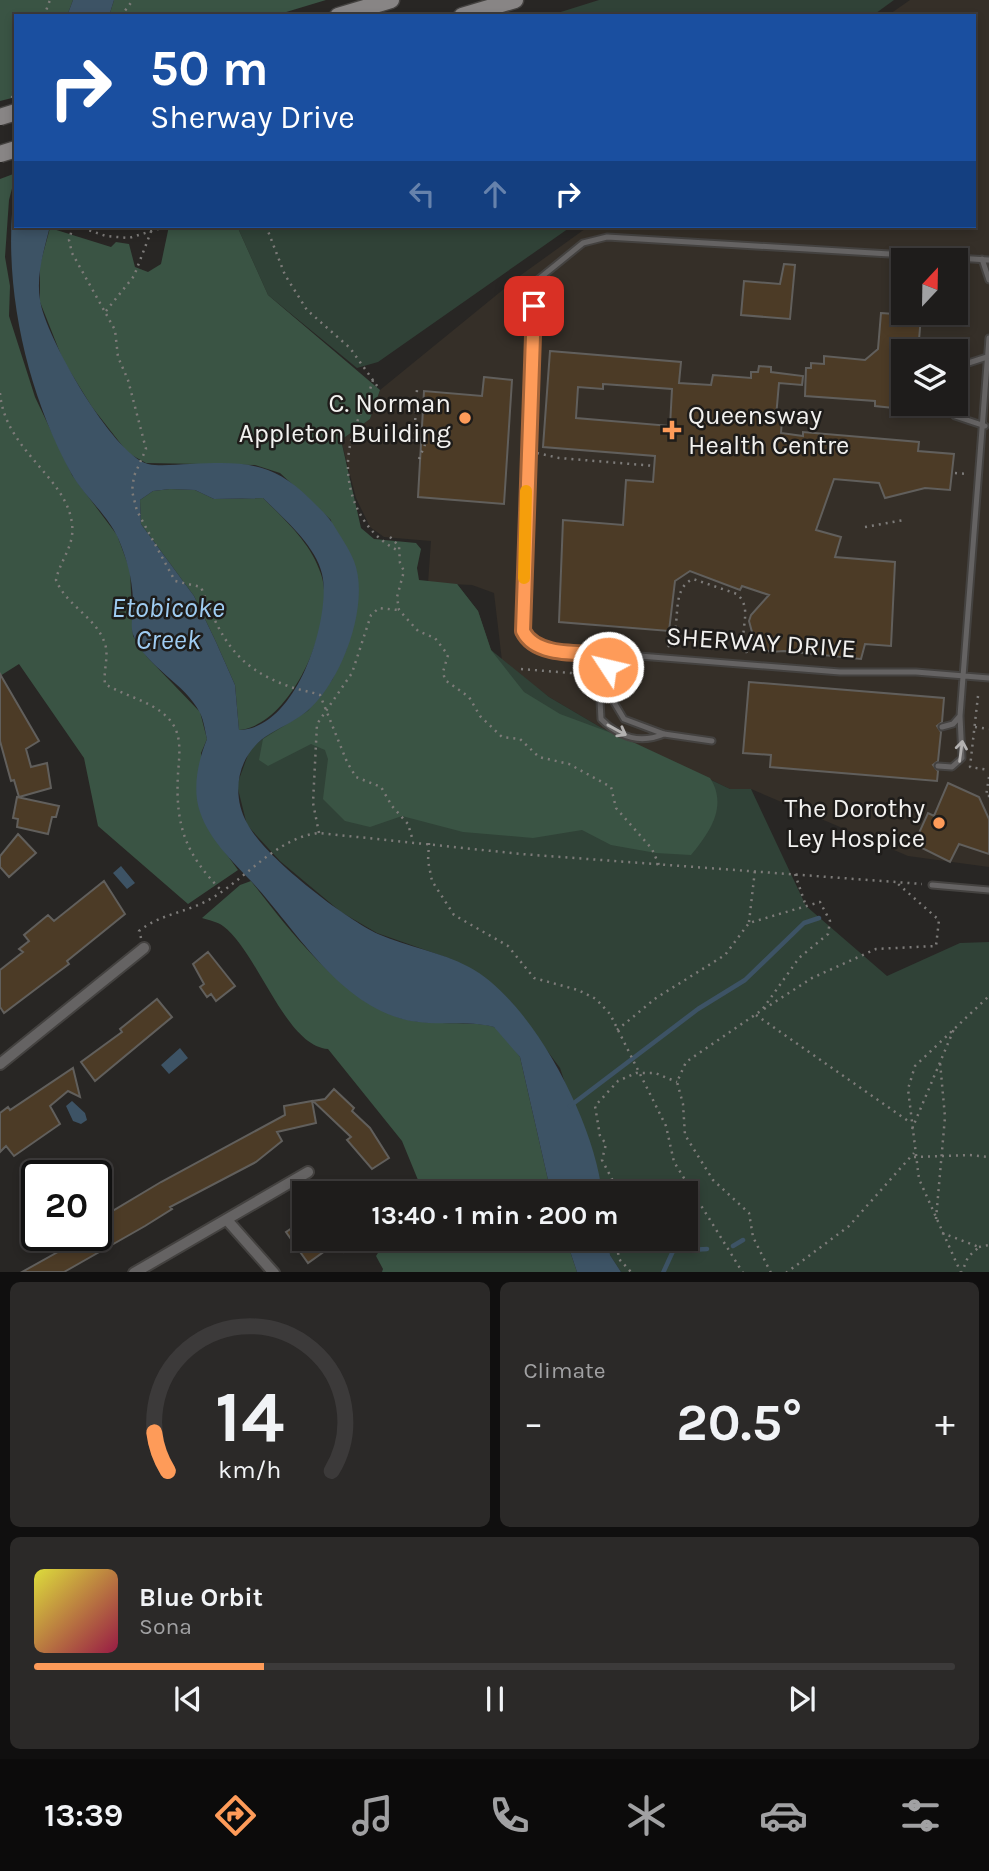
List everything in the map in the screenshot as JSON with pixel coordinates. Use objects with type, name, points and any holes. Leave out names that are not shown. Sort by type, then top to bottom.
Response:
[{"type":"main road","points":[[345,14],[391,0]]},
{"type":"main road","points":[[469,14],[515,0]]},
{"type":"street","points":[[0,1064],[144,948]]},
{"type":"street","points":[[134,1272],[308,1172]]},
{"type":"street","points":[[227,1220],[274,1272]]},
{"type":"lane","name":"SHERWAY DRIVE","points":[[985,259],[607,237],[583,243],[535,282],[527,453],[523,631],[528,643],[540,648],[840,672],[987,677]]},
{"type":"lane","points":[[985,259],[989,280]]},
{"type":"lane","points":[[938,766],[952,767],[962,758],[960,716],[975,559],[974,505],[985,426],[989,338]]},
{"type":"lane","points":[[968,364],[987,357]]},
{"type":"lane","points":[[955,416],[985,426]]},
{"type":"lane","points":[[609,654],[606,688],[600,700],[601,719],[607,725],[635,739],[648,741],[664,734]]},
{"type":"lane","points":[[606,688],[624,719],[664,734],[712,741]]},
{"type":"lane","points":[[942,727],[953,724],[960,716]]},
{"type":"lane","points":[[932,885],[989,890]]},
{"type":"path","points":[[73,228],[69,240],[72,253],[115,330],[118,357],[128,380],[146,449],[134,476],[132,491],[137,511],[175,581],[201,587],[216,625],[230,649],[255,672],[320,695],[347,762],[356,777],[381,787],[392,806],[408,824],[412,841]]},
{"type":"path","points":[[77,228],[115,238],[129,238],[157,228]]},
{"type":"path","points":[[267,228],[285,275],[306,310],[350,348],[380,390]]},
{"type":"path","points":[[105,312],[134,276],[152,229]]},
{"type":"path","points":[[374,378],[350,443],[351,489],[366,527],[399,551]]},
{"type":"path","points":[[414,441],[417,389]]},
{"type":"path","points":[[0,393],[2,412],[12,425],[16,439],[53,482],[72,523],[68,555],[56,580],[60,591],[98,629],[106,644],[107,657],[103,669],[105,684],[154,708],[174,726],[179,741],[177,816],[180,831],[194,860],[222,891]]},
{"type":"path","points":[[398,439],[451,444]]},
{"type":"path","points":[[419,459],[426,442]]},
{"type":"path","points":[[527,453],[655,466]]},
{"type":"path","points":[[955,473],[978,475]]},
{"type":"path","points":[[865,527],[904,520]]},
{"type":"path","points":[[390,537],[399,546],[404,571],[397,597],[399,610],[418,631],[435,638],[448,655],[443,673],[445,680],[469,697],[480,716],[498,734],[520,740],[539,757],[569,764],[611,788],[616,808],[652,849],[659,865]]},
{"type":"path","points":[[668,647],[675,634],[680,592],[693,579],[737,594],[743,599],[746,611],[743,640],[747,653]]},
{"type":"path","points":[[319,833],[313,803],[317,724],[352,673],[371,615],[379,608],[399,610]]},
{"type":"path","points":[[522,669],[583,674],[591,665]]},
{"type":"path","points":[[978,696],[970,766],[989,769]]},
{"type":"path","points":[[975,727],[989,729]]},
{"type":"path","points":[[989,777],[986,796],[989,796]]},
{"type":"path","points":[[144,948],[139,931],[153,920],[199,905],[280,849],[319,833],[659,865],[932,885]]},
{"type":"path","points":[[429,843],[428,861],[432,881],[454,915],[508,946],[534,978],[572,988],[596,999],[610,1014],[666,1126],[674,1162],[743,1272]]},
{"type":"path","points":[[617,1030],[652,1001],[725,955],[749,923],[755,870]]},
{"type":"path","points":[[794,874],[806,906]]},
{"type":"path","points":[[771,1272],[753,1237],[749,1213],[726,1188],[713,1180],[685,1135],[683,1104],[677,1082],[686,1062],[812,978],[876,949],[936,946],[939,920],[897,882]]},
{"type":"path","points":[[749,923],[820,902],[830,921],[828,934],[799,958],[762,1010]]},
{"type":"path","points":[[961,1272],[920,1184],[914,1155],[908,1089],[915,1066],[989,996]]},
{"type":"path","points":[[756,1015],[911,1123]]},
{"type":"path","points":[[912,1129],[954,1028]]},
{"type":"path","points":[[936,1220],[945,1116],[940,1062]]},
{"type":"path","points":[[612,1181],[602,1160],[606,1140],[600,1136],[595,1106],[618,1081],[638,1071],[663,1075],[677,1082]]},
{"type":"path","points":[[786,1272],[849,1226],[914,1155],[969,1154],[989,1157]]},
{"type":"path","points":[[942,1233],[979,1247]]},
{"type":"path","points":[[961,1272],[968,1257],[979,1247],[989,1245]]},
{"type":"path","points":[[618,1251],[619,1259],[632,1272]]},
{"type":"shaded area","name":"Queensway Health Centre","points":[[910,0],[989,0],[989,867],[908,856],[751,789],[730,789],[600,727],[549,697],[502,661],[494,593],[472,585],[428,583],[431,541],[384,537],[370,527],[356,498],[341,440],[370,419],[380,390],[521,275],[586,228],[976,228],[976,14],[890,14]]},
{"type":"green space","points":[[0,0],[73,0],[68,14],[14,14],[14,98],[0,101]]},
{"type":"green space","points":[[114,0],[326,0],[280,14],[110,14]]},
{"type":"green space","points":[[599,0],[894,0],[875,14],[554,14]]},
{"type":"green space","points":[[14,174],[9,200],[5,257],[10,286],[9,316],[35,397],[72,475],[117,535],[130,570],[133,636],[147,657],[200,712],[207,739],[201,753],[211,833],[238,870],[188,904],[98,826],[84,758],[19,664],[0,676],[0,179]]},
{"type":"green space","points":[[50,228],[111,247],[116,242],[129,244],[135,267],[148,272],[161,264],[169,228],[238,228],[268,295],[380,390],[370,419],[341,440],[361,528],[374,539],[416,543],[421,549],[417,568],[419,580],[457,584],[478,611],[491,650],[524,692],[560,714],[622,737],[710,778],[715,788],[717,809],[705,837],[691,855],[656,853],[611,845],[582,830],[533,838],[463,832],[402,816],[370,827],[345,821],[323,799],[328,759],[325,750],[311,744],[268,766],[259,760],[263,739],[308,711],[332,680],[347,648],[331,520],[280,473],[255,465],[146,463],[128,453],[92,407],[63,360],[40,302],[40,265]]},
{"type":"green space","points":[[238,228],[569,228],[378,362],[357,368],[268,295]]},
{"type":"green space","points":[[195,490],[214,499],[263,498],[304,542],[317,563],[324,593],[316,642],[292,691],[276,710],[258,724],[239,730],[235,685],[216,642],[194,596],[141,524],[140,500],[153,491]]},
{"type":"green space","points":[[457,584],[478,611],[491,650],[549,697],[600,727],[730,789],[751,789],[806,906],[887,976],[960,943],[989,942],[989,1272],[621,1272],[610,1251],[698,1251],[698,1181],[598,1181],[560,1068],[511,1002],[451,959],[377,933],[341,912],[280,861],[247,825],[237,785],[250,749]]},
{"type":"green space","points":[[251,881],[315,958],[352,991],[373,1005],[406,1020],[488,1025],[503,1034],[520,1057],[548,1181],[418,1181],[402,1141],[328,1049],[313,1044],[298,1032],[236,939],[221,925],[202,918],[240,885]]},
{"type":"green space","points":[[379,1251],[570,1251],[577,1272],[382,1272],[376,1256]]},
{"type":"water","points":[[73,0],[114,0],[110,14],[68,14]]},
{"type":"water","name":"Etobicoke Creek","points":[[14,196],[14,228],[50,228],[39,281],[40,300],[45,317],[67,365],[117,440],[134,456],[153,465],[225,463],[269,470],[296,486],[331,521],[354,561],[359,599],[356,620],[341,663],[319,699],[301,716],[265,737],[248,755],[238,788],[242,812],[256,837],[270,852],[326,901],[378,934],[469,967],[493,984],[516,1007],[557,1067],[574,1100],[587,1133],[600,1181],[548,1181],[520,1057],[494,1027],[411,1021],[376,1008],[354,995],[317,959],[209,831],[200,812],[196,794],[201,756],[207,739],[201,716],[193,702],[148,658],[134,637],[132,584],[121,546],[108,521],[71,473],[54,440],[29,367],[14,291],[11,253]],"holes":[[[170,489],[195,490],[214,499],[263,498],[308,545],[315,556],[323,579],[323,598],[314,646],[305,671],[292,694],[277,712],[259,725],[239,730],[235,685],[194,596],[141,524],[140,500],[153,491]]]},
{"type":"water","points":[[121,866],[135,883],[127,889],[113,873]]},
{"type":"water","points":[[180,1048],[188,1058],[169,1074],[161,1065]]},
{"type":"water","points":[[72,1101],[85,1113],[87,1120],[81,1124],[73,1121],[66,1106]]},
{"type":"water","points":[[570,1251],[610,1251],[621,1272],[577,1272]]},
{"type":"building","points":[[784,264],[795,265],[790,319],[741,315],[744,281],[780,284]]},
{"type":"building","points":[[881,313],[891,314],[891,326],[920,326],[919,339],[891,339],[891,408],[875,406],[875,401],[805,396],[806,368],[811,368],[811,363],[824,364],[824,356],[865,360],[878,349]]},
{"type":"building","points":[[550,351],[681,362],[679,383],[711,385],[713,375],[751,378],[751,372],[758,372],[759,366],[771,367],[771,372],[803,376],[802,385],[779,383],[776,417],[782,420],[781,433],[803,436],[803,432],[919,442],[918,451],[954,454],[950,490],[925,488],[885,498],[879,483],[834,479],[816,530],[841,537],[835,557],[895,562],[891,646],[865,644],[861,659],[770,652],[755,643],[749,621],[769,595],[742,586],[740,590],[690,571],[675,581],[669,631],[559,622],[563,520],[623,525],[626,480],[653,482],[655,456],[543,447]],"holes":[[[603,384],[672,389],[670,426],[576,418],[578,387],[603,389]]]},
{"type":"building","points":[[484,377],[512,380],[504,504],[418,497],[424,391],[482,396]]},
{"type":"building","points":[[0,674],[39,741],[26,749],[31,767],[47,763],[51,788],[19,797],[14,780],[11,781],[0,741]]},
{"type":"building","points":[[749,682],[944,698],[942,722],[937,726],[941,732],[938,761],[933,765],[938,771],[937,781],[770,767],[771,755],[743,753]]},
{"type":"building","name":"The Dorothy Ley Hospice","points":[[948,783],[979,797],[989,819],[989,854],[959,844],[950,862],[914,844],[928,813],[934,816]]},
{"type":"building","points":[[17,797],[59,806],[56,817],[52,817],[48,834],[17,827],[18,819],[13,818]]},
{"type":"building","points":[[18,834],[36,853],[9,877],[0,867],[0,856]]},
{"type":"building","points":[[104,881],[125,914],[67,961],[69,964],[4,1013],[0,1007],[0,970],[23,952],[19,949],[29,941],[24,935],[48,915],[54,921]]},
{"type":"building","points":[[208,952],[235,986],[216,1001],[211,994],[207,997],[200,987],[204,984],[193,964]]},
{"type":"building","points":[[157,999],[172,1017],[95,1081],[81,1062],[122,1032],[120,1029]]},
{"type":"building","points":[[73,1068],[80,1097],[68,1091],[50,1106],[60,1124],[14,1156],[6,1146],[0,1152],[0,1113],[8,1107],[10,1110]]},
{"type":"building","points":[[334,1089],[370,1128],[389,1158],[372,1169],[347,1140],[351,1137],[313,1101],[325,1099]]},
{"type":"building","points":[[312,1101],[316,1123],[277,1132],[282,1141],[256,1162],[170,1207],[172,1209],[112,1245],[112,1211],[285,1115],[284,1106]]},
{"type":"building","points":[[292,1228],[292,1240],[286,1232]]},
{"type":"building","points":[[60,1251],[101,1251],[64,1272],[22,1272]]},
{"type":"building","points":[[299,1251],[325,1251],[308,1263]]},
{"type":"waterway","points":[[570,1106],[698,1009],[745,980],[804,923],[819,918]]},
{"type":"waterway","points":[[733,1246],[743,1240]]},
{"type":"waterway","points":[[663,1272],[673,1251],[707,1249]]},
{"type":"slow traffic","points":[[524,578],[526,491]]},
{"type":"place","name":"C. Norman Appleton Building","points":[[465,418]]},
{"type":"place","name":"Queensway Health Centre","points":[[672,430]]},
{"type":"place","name":"The Dorothy Ley Hospice","points":[[939,823]]},
{"type":"route","points":[[534,306],[523,631],[528,643],[540,648],[609,654],[608,667]]}]
